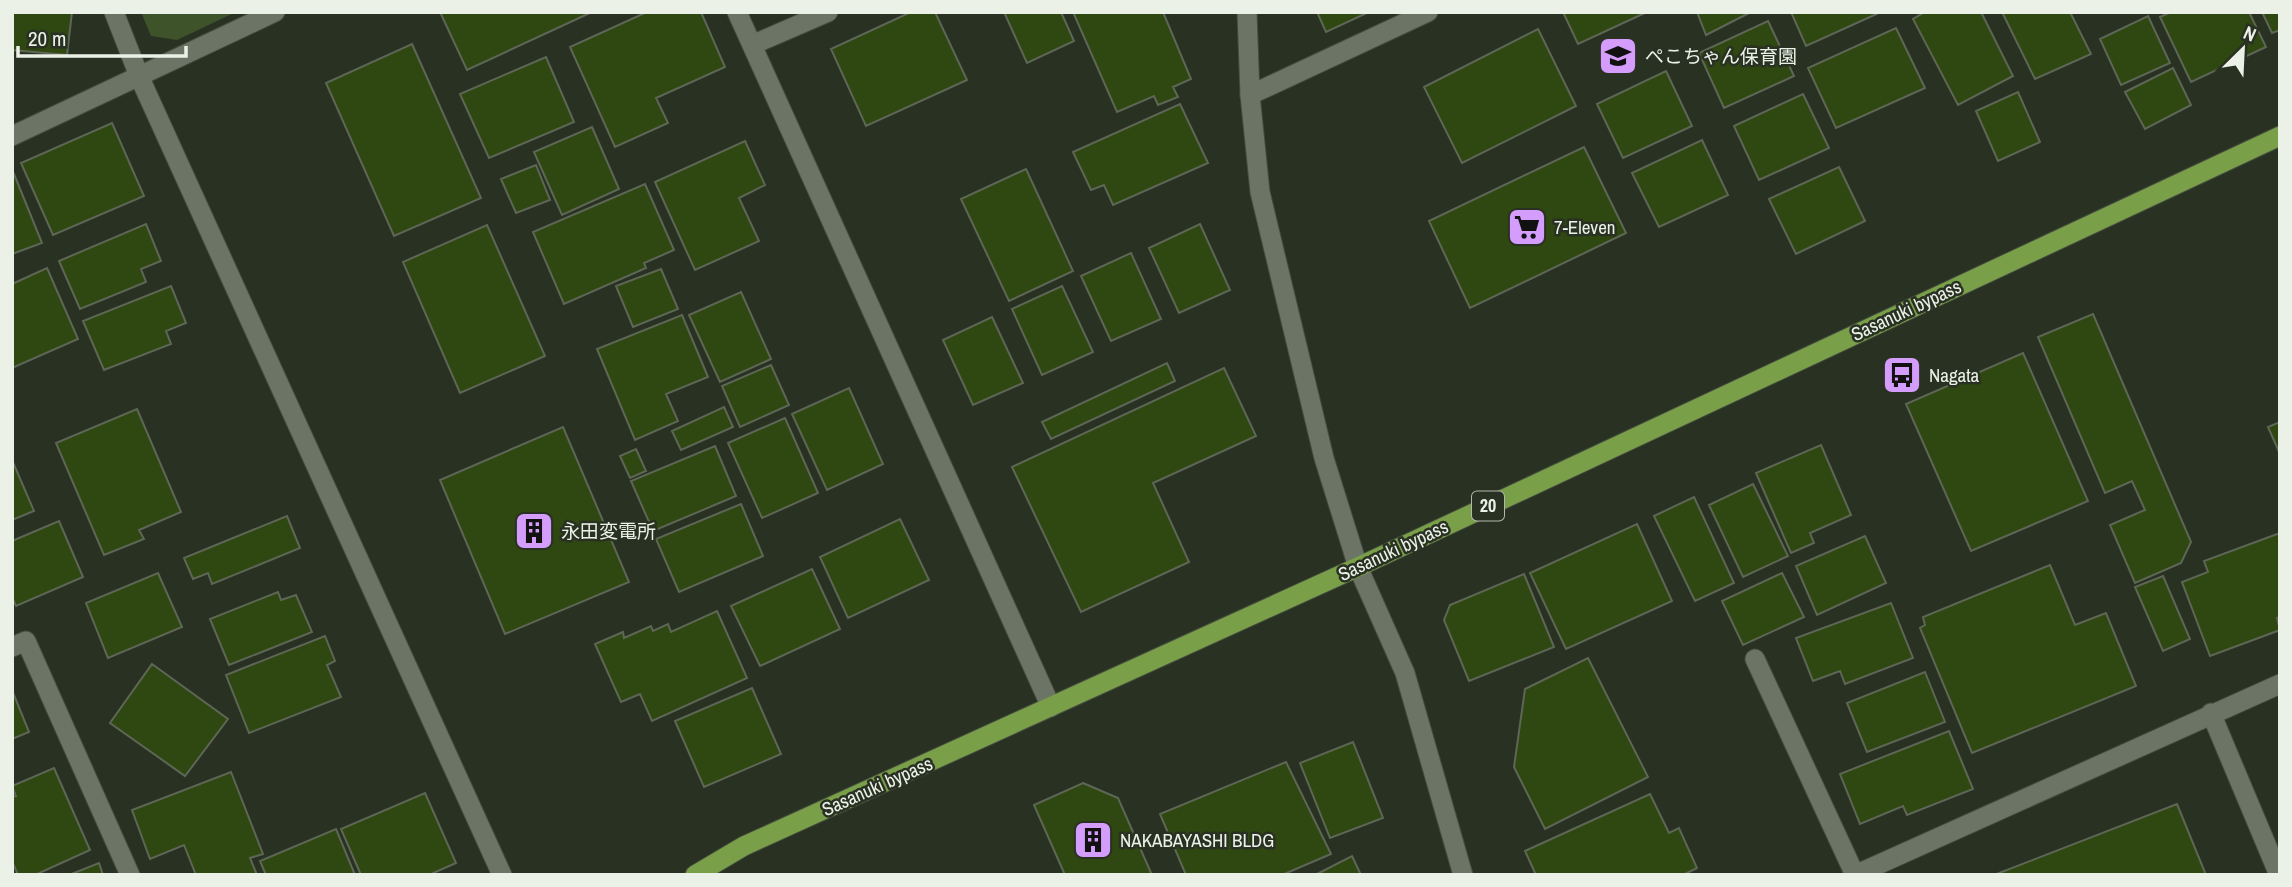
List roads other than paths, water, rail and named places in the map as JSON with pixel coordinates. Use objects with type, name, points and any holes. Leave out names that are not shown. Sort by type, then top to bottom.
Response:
[{"type":"main road","name":"Sasanuki bypass","points":[[695,875],[744,846],[1358,567],[2280,136]]},
{"type":"street","points":[[114,12],[139,76],[502,875]]},
{"type":"street","points":[[12,136],[275,12]]},
{"type":"street","points":[[737,12],[1051,707]]},
{"type":"street","points":[[752,45],[828,12]]},
{"type":"street","points":[[1247,12],[1250,95],[1260,192],[1324,458],[1358,567],[1405,673],[1463,875]]},
{"type":"street","points":[[1250,95],[1428,12]]},
{"type":"street","points":[[12,647],[26,641],[130,875]]},
{"type":"street","points":[[1755,659],[1861,873],[2280,684]]},
{"type":"street","points":[[2211,713],[2279,875]]},
{"type":"place","name":"ぺこちゃん保育園","points":[[1618,56]]},
{"type":"place","name":"7-Eleven","points":[[1527,227]]},
{"type":"place","name":"Nagata","points":[[1902,375]]},
{"type":"place","name":"永田変電所","points":[[534,531]]},
{"type":"place","name":"NAKABAYASHI BLDG","points":[[1093,840]]}]
